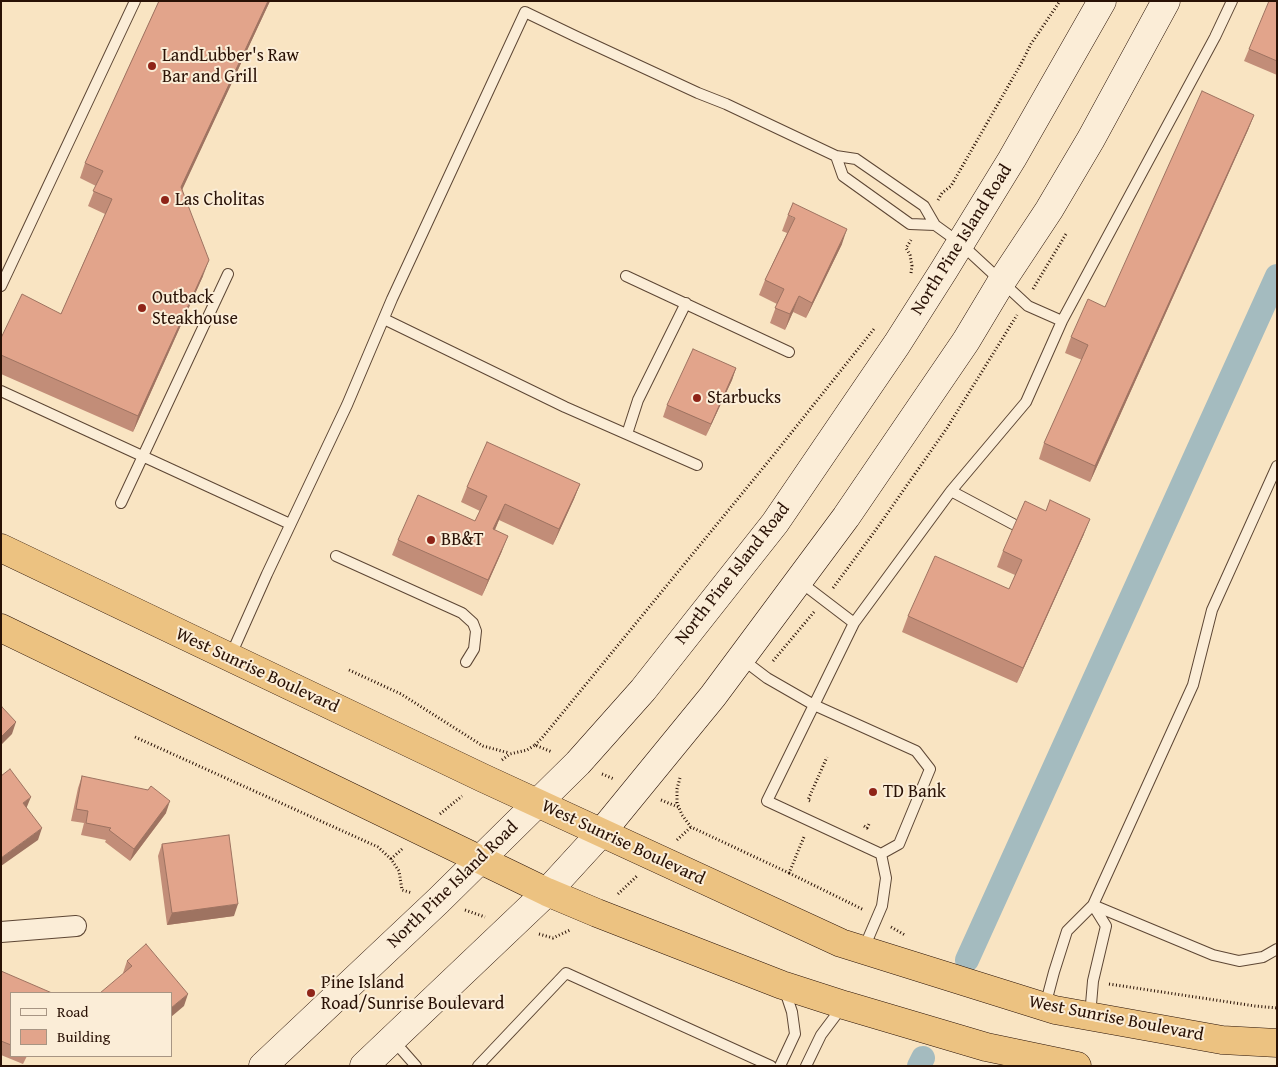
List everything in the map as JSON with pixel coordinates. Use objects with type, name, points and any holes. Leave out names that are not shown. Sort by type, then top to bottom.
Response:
[{"type":"highway","name":"West Sunrise Boulevard","points":[[1,548],[483,778],[841,943],[1036,1005],[1090,1017],[1222,1040],[1277,1044]]},
{"type":"highway","points":[[1,628],[547,892],[598,913],[782,985],[844,1006],[986,1047],[1077,1066]]},
{"type":"main road","name":"North Pine Island Road","points":[[264,1066],[438,901],[578,763],[643,690],[775,523],[897,344],[1012,159],[1102,1]]},
{"type":"main road","points":[[364,1066],[547,892],[638,790],[714,696],[752,666],[799,581],[846,517],[960,349],[1049,210],[1091,139],[1166,1]]},
{"type":"street","points":[[1,932],[76,926]]},
{"type":"lane","points":[[1,286],[135,1]]},
{"type":"lane","points":[[881,854],[767,801],[854,623],[951,491],[1026,402],[1062,321],[1215,37],[1232,1]]},
{"type":"lane","points":[[229,658],[347,405],[384,319],[525,12],[836,156],[856,159],[924,206],[935,225],[960,243],[1028,306],[1062,321]]},
{"type":"lane","points":[[836,156],[844,176],[910,224],[935,225]]},
{"type":"lane","points":[[121,503],[228,274]]},
{"type":"lane","points":[[626,276],[789,352]]},
{"type":"lane","points":[[627,434],[638,400],[686,303]]},
{"type":"lane","points":[[384,319],[557,403],[697,465]]},
{"type":"lane","points":[[1,391],[290,524]]},
{"type":"lane","points":[[1036,1005],[1054,972],[1067,931],[1093,905],[1193,685],[1212,610],[1277,466]]},
{"type":"lane","points":[[951,491],[1013,524]]},
{"type":"lane","points":[[336,556],[462,613],[473,623],[476,631],[474,649],[466,662]]},
{"type":"lane","points":[[799,581],[854,623]]},
{"type":"lane","points":[[752,666],[814,705],[916,751],[930,769],[899,844],[881,854]]},
{"type":"lane","points":[[874,954],[877,918],[882,906],[886,878],[881,854]]},
{"type":"lane","points":[[1093,905],[1213,955],[1239,961],[1263,957],[1277,949]]},
{"type":"lane","points":[[1090,1017],[1093,981],[1106,926],[1093,905]]},
{"type":"lane","points":[[478,1066],[566,973],[771,1066]]},
{"type":"lane","points":[[780,1066],[795,1034],[792,1012],[782,985]]},
{"type":"lane","points":[[806,1066],[821,1035],[844,1006]]},
{"type":"lane","points":[[392,1039],[416,1066]]},
{"type":"path","points":[[928,214],[942,193],[951,186],[1031,44],[1060,1]]},
{"type":"path","points":[[906,280],[911,273],[912,266],[910,255],[906,248],[922,225]]},
{"type":"path","points":[[752,666],[824,600],[876,531],[947,428],[1070,227]]},
{"type":"path","points":[[391,859],[510,754],[526,750],[542,738],[766,465],[877,326]]},
{"type":"path","points":[[349,670],[401,694],[483,746],[510,754]]},
{"type":"path","points":[[135,737],[378,847],[391,859],[399,872],[402,890],[553,938],[571,929],[581,928],[691,827]]},
{"type":"path","points":[[535,745],[679,808]]},
{"type":"path","points":[[789,873],[818,805],[808,800],[827,757]]},
{"type":"path","points":[[686,770],[680,778],[677,789],[679,808],[691,827],[789,873],[877,918],[909,938]]},
{"type":"path","points":[[867,828],[870,822]]},
{"type":"path","points":[[1093,981],[1277,1008]]},
{"type":"building","points":[[159,1],[268,1],[181,187],[209,260],[138,416],[1,355],[1,338],[22,294],[61,314],[112,199],[93,191],[103,171],[85,163]]},
{"type":"building","points":[[1269,1],[1277,1],[1277,61],[1249,49]]},
{"type":"building","points":[[1202,91],[1254,115],[1095,466],[1044,443],[1088,345],[1071,337],[1088,299],[1105,307]]},
{"type":"building","points":[[793,203],[847,229],[812,303],[799,296],[790,314],[775,308],[784,289],[765,280],[795,218],[788,215]]},
{"type":"building","name":"Starbucks","points":[[693,349],[736,368],[711,424],[667,405]]},
{"type":"building","points":[[487,442],[580,484],[559,529],[505,504],[493,529],[508,536],[488,580],[398,540],[418,495],[475,521],[487,496],[467,487]]},
{"type":"building","points":[[1050,500],[1090,519],[1023,668],[908,616],[935,556],[1009,589],[1022,560],[1003,551],[1025,501],[1046,511]]},
{"type":"building","points":[[1,708],[16,722],[1,737]]},
{"type":"building","points":[[10,769],[31,797],[23,803],[42,828],[1,858],[1,776]]},
{"type":"building","points":[[82,776],[148,790],[151,786],[170,801],[134,849],[109,830],[111,828],[86,823],[88,811],[76,809]]},
{"type":"building","points":[[229,835],[238,904],[172,913],[162,844]]},
{"type":"building","points":[[146,944],[188,994],[172,1007],[172,992],[101,992],[132,966],[127,961]]},
{"type":"building","points":[[1,971],[50,992],[10,992],[10,1045],[1,1041]]},
{"type":"waterway","points":[[967,960],[1277,276]]},
{"type":"waterway","points":[[919,1066],[923,1058]]},
{"type":"place","name":"LandLubber's Raw Bar and Grill","points":[[152,66]]},
{"type":"place","name":"Las Cholitas","points":[[165,200]]},
{"type":"place","name":"Outback Steakhouse","points":[[142,308]]},
{"type":"place","name":"Starbucks","points":[[697,398]]},
{"type":"place","name":"BB&T","points":[[431,540]]},
{"type":"place","name":"TD Bank","points":[[873,792]]},
{"type":"place","name":"Pine Island Road/Sunrise Boulevard","points":[[311,993]]}]
